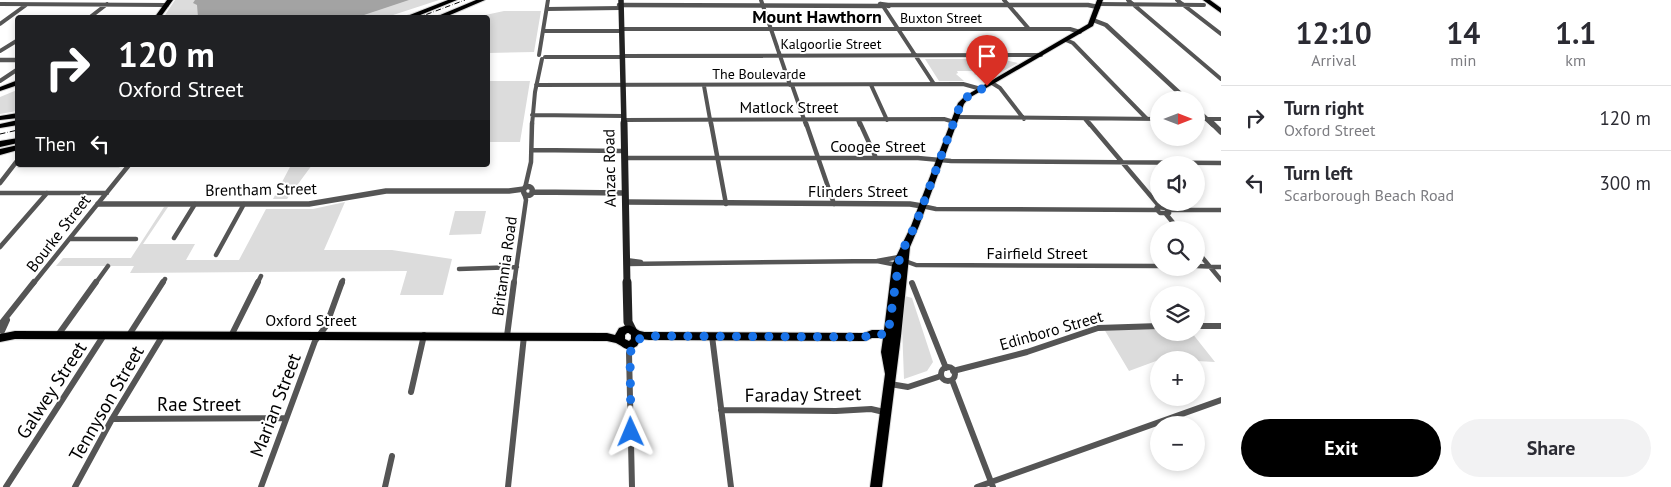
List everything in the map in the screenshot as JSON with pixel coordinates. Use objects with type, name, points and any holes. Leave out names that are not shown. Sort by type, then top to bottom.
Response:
[{"type":"highway","points":[[412,15],[454,0]]},
{"type":"highway","points":[[444,15],[482,0]]},
{"type":"highway","points":[[0,118],[15,116]]},
{"type":"highway","points":[[0,126],[15,123]]},
{"type":"highway","points":[[0,144],[15,141]]},
{"type":"highway","points":[[0,152],[15,148]]},
{"type":"main road","points":[[163,15],[174,0]]},
{"type":"main road","points":[[159,15],[169,2]]},
{"type":"main road","points":[[1205,2],[1221,10]]},
{"type":"main road","points":[[876,487],[888,378],[886,361],[892,338],[902,263],[906,247],[955,119],[964,100],[1080,32],[1094,20],[1099,3]]},
{"type":"main road","name":"Anzac Road","points":[[620,6],[628,335]]},
{"type":"main road","points":[[0,88],[15,83]]},
{"type":"main road","points":[[0,94],[15,89]]},
{"type":"main road","name":"Oxford Street","points":[[1,332],[15,335],[231,336],[320,334],[607,337],[628,335]]},
{"type":"main road","points":[[628,335],[865,337],[869,340],[892,338]]},
{"type":"street","points":[[0,4],[6,0]]},
{"type":"street","points":[[139,4],[144,0]]},
{"type":"street","points":[[541,57],[548,0]]},
{"type":"street","points":[[958,0],[962,5]]},
{"type":"street","points":[[1004,0],[1029,29]]},
{"type":"street","points":[[1128,0],[1221,78]]},
{"type":"street","points":[[1177,0],[1221,34]]},
{"type":"street","points":[[0,4],[154,4],[169,2]]},
{"type":"street","points":[[547,9],[762,2],[895,5],[1099,3],[1183,5],[1205,2]]},
{"type":"street","points":[[762,2],[770,29],[834,204]]},
{"type":"street","points":[[0,24],[26,4]]},
{"type":"street","points":[[93,15],[107,4]]},
{"type":"street","points":[[884,4],[934,84]]},
{"type":"street","points":[[1094,20],[1106,25],[1177,91]]},
{"type":"street","name":"Buxton Street","points":[[544,31],[1070,29],[1080,32]]},
{"type":"street","points":[[1066,40],[1073,43],[1147,119]]},
{"type":"street","points":[[0,51],[15,42]]},
{"type":"street","name":"Kalgoorlie Street","points":[[541,57],[1040,54]]},
{"type":"street","name":"Britannia Road","points":[[508,336],[528,191],[532,150],[532,115],[541,57]]},
{"type":"street","points":[[0,60],[15,60]]},
{"type":"street","points":[[0,81],[15,71]]},
{"type":"street","points":[[992,83],[1000,88],[1024,119]]},
{"type":"street","name":"The Boulevarde","points":[[536,85],[964,84],[981,89]]},
{"type":"street","points":[[871,85],[887,120]]},
{"type":"street","points":[[704,86],[726,204]]},
{"type":"street","name":"Matlock Street","points":[[532,115],[710,120],[1147,119]]},
{"type":"street","points":[[1205,116],[1221,132]]},
{"type":"street","points":[[1085,119],[1150,198]]},
{"type":"street","points":[[1208,119],[1221,119]]},
{"type":"street","points":[[858,120],[876,158]]},
{"type":"street","name":"Coogee Street","points":[[532,150],[717,158],[876,158],[1221,163]]},
{"type":"street","points":[[0,183],[15,164]]},
{"type":"street","name":"Bourke Street","points":[[1,332],[8,317],[127,167]]},
{"type":"street","name":"Brentham Street","points":[[98,204],[309,204],[386,191],[624,191]]},
{"type":"street","points":[[0,193],[107,193]]},
{"type":"street","points":[[0,247],[47,193]]},
{"type":"street","points":[[174,238],[195,204]]},
{"type":"street","points":[[216,254],[244,204]]},
{"type":"street","name":"Flinders Street","points":[[625,204],[910,204],[936,209],[1150,208]]},
{"type":"street","points":[[1167,212],[1221,210]]},
{"type":"street","points":[[1167,212],[1173,221]]},
{"type":"street","points":[[71,239],[136,239]]},
{"type":"street","name":"Fairfield Street","points":[[626,262],[876,261],[916,265],[1150,266]]},
{"type":"street","points":[[1205,261],[1221,280]]},
{"type":"street","points":[[58,335],[108,266]]},
{"type":"street","points":[[459,269],[517,267]]},
{"type":"street","points":[[1205,267],[1221,267]]},
{"type":"street","points":[[231,336],[261,276]]},
{"type":"street","points":[[129,335],[165,279]]},
{"type":"street","name":"Marian Street","points":[[261,487],[286,418],[343,280]]},
{"type":"street","points":[[912,283],[946,368]]},
{"type":"street","name":"Edinboro Street","points":[[953,371],[1027,352],[1098,328],[1109,326],[1150,326]]},
{"type":"street","points":[[1205,326],[1221,326]]},
{"type":"street","name":"Galwey Street","points":[[6,487],[104,335]]},
{"type":"street","name":"Tennyson Street","points":[[75,487],[112,419],[163,335]]},
{"type":"street","points":[[411,392],[424,335]]},
{"type":"street","name":"Anzac Road","points":[[628,335],[630,353],[632,487]]},
{"type":"street","points":[[508,487],[524,336]]},
{"type":"street","points":[[712,336],[731,487]]},
{"type":"street","points":[[941,376],[940,370],[946,368],[953,371],[956,376],[952,380]]},
{"type":"street","points":[[888,378],[908,387],[941,376],[952,380],[992,484]]},
{"type":"street","points":[[977,487],[992,484],[1221,400]]},
{"type":"street","name":"Faraday Street","points":[[721,410],[836,411],[871,409],[884,412]]},
{"type":"street","name":"Rae Street","points":[[112,419],[286,418]]},
{"type":"street","points":[[385,487],[392,456]]},
{"type":"shaded area","points":[[175,0],[439,0],[393,15],[165,15]]},
{"type":"shaded area","points":[[195,0],[409,0],[364,15],[198,15],[197,5],[193,3]]},
{"type":"shaded area","points":[[504,11],[541,11],[534,52],[490,53],[490,15],[485,15]]},
{"type":"shaded area","points":[[925,59],[1000,59],[1018,63],[987,80],[982,74],[975,75],[974,73],[978,71],[957,71],[958,73],[956,74],[964,81],[939,81]]},
{"type":"shaded area","points":[[490,81],[530,81],[520,142],[490,142]]},
{"type":"shaded area","points":[[15,91],[15,111],[0,114],[0,97]]},
{"type":"shaded area","points":[[18,167],[120,167],[119,168]]},
{"type":"shaded area","points":[[290,167],[311,167],[287,199],[273,199]]},
{"type":"shaded area","points":[[345,202],[324,250],[392,250],[452,259],[443,295],[400,295],[407,271],[130,273],[134,266],[56,266],[63,258],[131,258],[164,207],[168,207],[143,244],[195,244],[186,260],[239,260],[266,209],[313,209]]},
{"type":"shaded area","points":[[455,211],[486,211],[481,234],[449,235]]},
{"type":"shaded area","points":[[905,296],[912,298],[933,362],[927,371],[904,379],[902,326]]},
{"type":"shaded area","points":[[1150,328],[1150,341],[1198,341],[1215,362],[1205,361],[1205,351],[1150,351],[1150,363],[1129,371],[1104,329]]},
{"type":"railway","points":[[425,15],[465,0]]},
{"type":"railway","points":[[0,134],[15,131]]},
{"type":"district","name":"Mount Hawthorn","points":[[817,17]]},
{"type":"route","points":[[631,432],[630,353],[636,340],[649,336],[865,337],[868,335],[888,334],[900,255],[906,247],[915,226],[961,103],[967,97],[987,86]]}]
